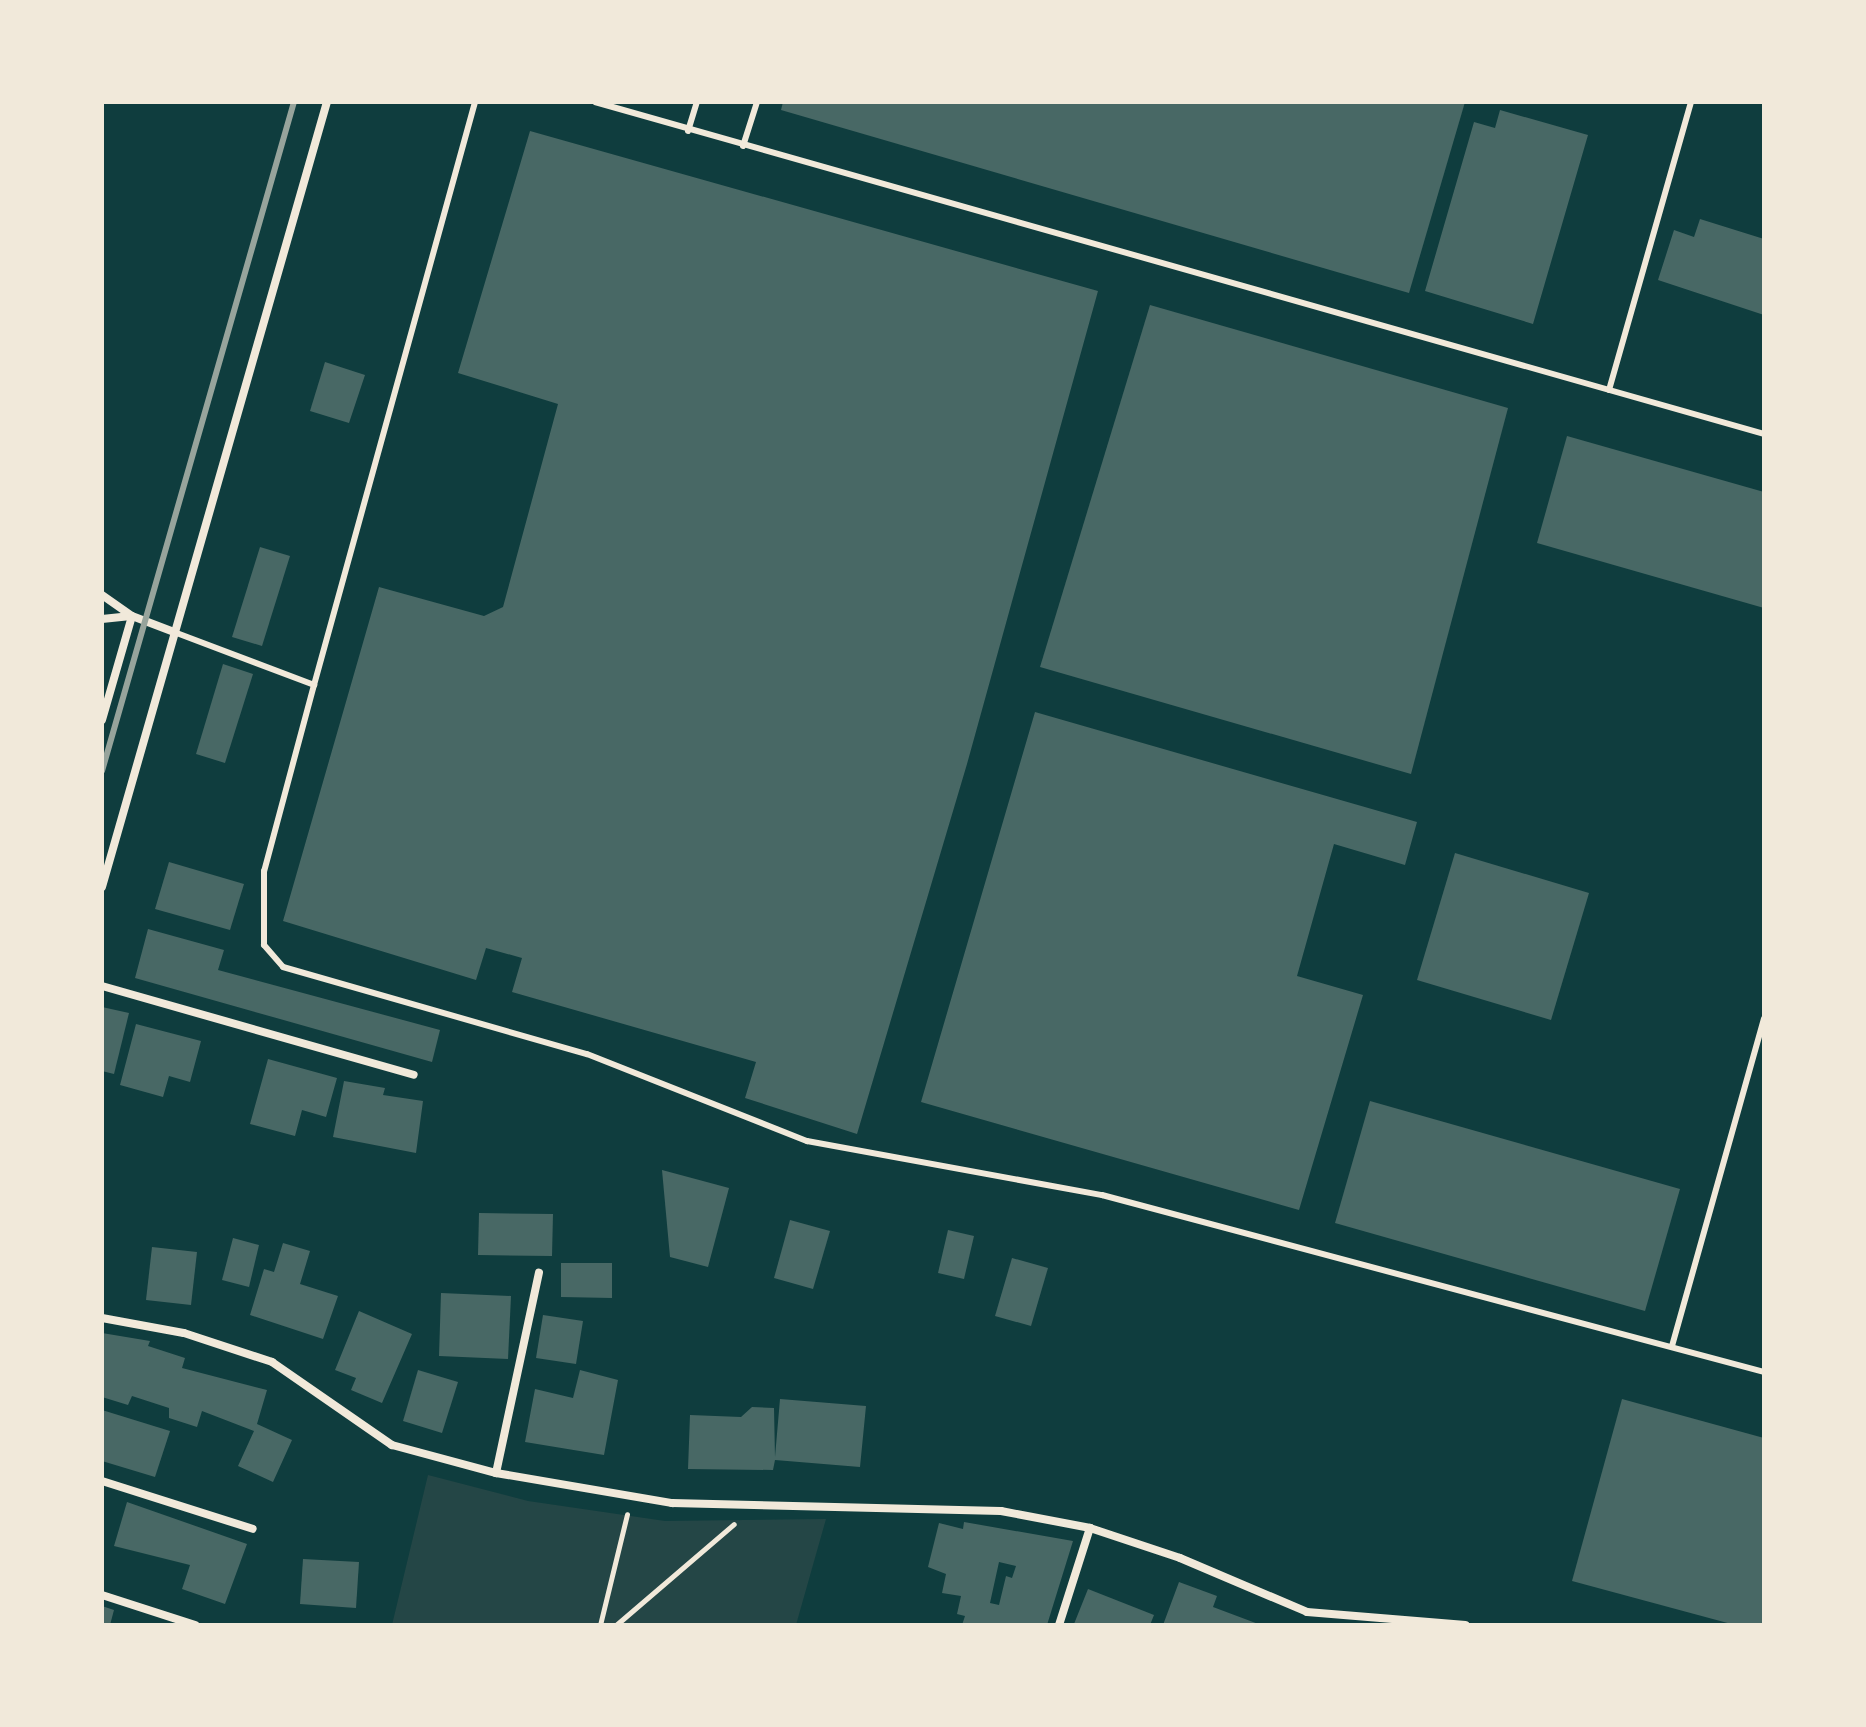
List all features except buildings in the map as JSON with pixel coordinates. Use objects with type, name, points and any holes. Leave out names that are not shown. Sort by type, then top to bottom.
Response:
[{"type":"street","points":[[102,887],[327,102]]},
{"type":"street","points":[[102,595],[132,616],[174,632]]},
{"type":"street","points":[[102,619],[132,616]]},
{"type":"street","points":[[102,720],[132,616]]},
{"type":"street","points":[[102,986],[414,1075]]},
{"type":"street","points":[[496,1473],[539,1273]]},
{"type":"street","points":[[102,1318],[184,1333],[272,1362],[392,1445],[496,1473],[631,1498],[965,1506],[1090,1528],[1180,1558],[1307,1612],[1465,1625]]},
{"type":"street","points":[[102,1481],[253,1529]]},
{"type":"street","points":[[1059,1625],[1090,1528]]},
{"type":"street","points":[[102,1595],[195,1625]]},
{"type":"lane","points":[[475,102],[264,871],[264,945],[283,967],[587,1054],[807,1141],[1102,1195],[1764,1372]]},
{"type":"lane","points":[[595,102],[688,131],[1764,434]]},
{"type":"lane","points":[[688,131],[697,102]]},
{"type":"lane","points":[[743,146],[757,102]]},
{"type":"lane","points":[[1609,390],[1691,102]]},
{"type":"lane","points":[[174,632],[314,685]]},
{"type":"lane","points":[[1672,1346],[1764,1019]]},
{"type":"path","points":[[600,1625],[631,1498]]},
{"type":"path","points":[[616,1625],[760,1503]]},
{"type":"shaded area","points":[[428,1475],[528,1501],[665,1521],[826,1519],[796,1625],[392,1625]]},
{"type":"railway","points":[[102,771],[294,102]]}]
